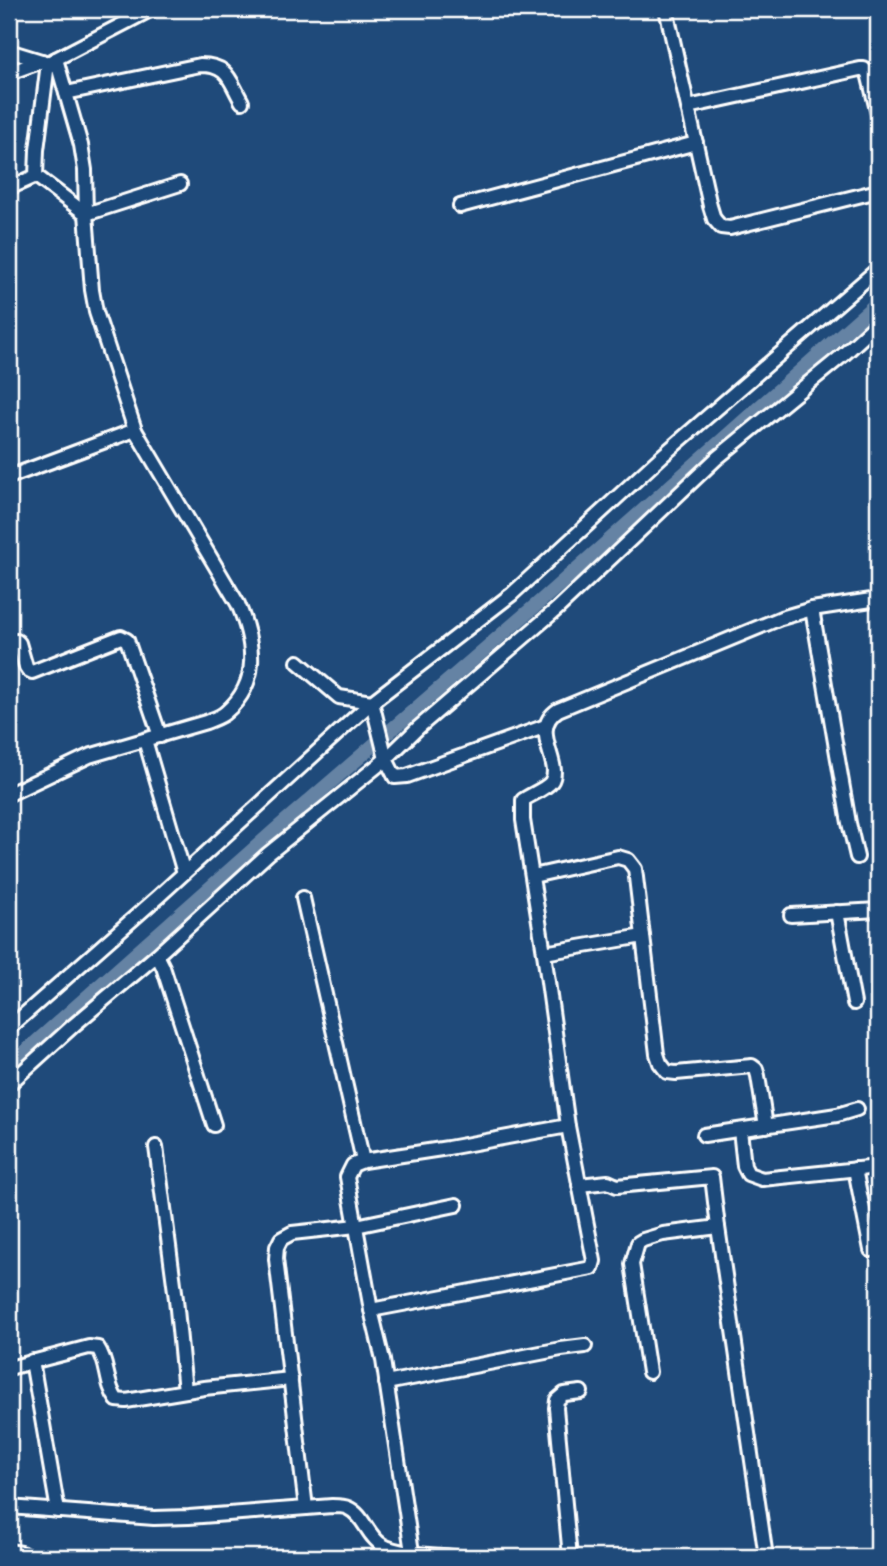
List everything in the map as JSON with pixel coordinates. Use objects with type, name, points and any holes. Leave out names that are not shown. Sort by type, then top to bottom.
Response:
[{"type":"street","points":[[9,74],[48,61],[152,9]]},
{"type":"street","points":[[666,9],[710,206],[720,227],[730,228],[878,191]]},
{"type":"street","points":[[9,51],[48,61],[66,93],[79,136],[85,170],[86,214],[96,312],[135,430],[239,604],[248,627],[252,654],[250,675],[242,695],[225,714],[89,756],[9,794]]},
{"type":"street","points":[[36,177],[48,61]]},
{"type":"street","points":[[66,93],[200,65],[213,65],[225,72],[242,102]]},
{"type":"street","points":[[688,107],[864,69],[868,73],[878,114]]},
{"type":"street","points":[[460,206],[696,143]]},
{"type":"street","points":[[9,188],[36,177]]},
{"type":"street","points":[[36,177],[86,214]]},
{"type":"street","points":[[86,214],[180,184]]},
{"type":"street","points":[[9,1028],[373,707],[512,594],[662,456],[878,269]]},
{"type":"street","points":[[9,1084],[384,753],[419,727],[557,609],[717,458],[878,323]]},
{"type":"street","points":[[9,477],[135,430]]},
{"type":"street","points":[[371,1310],[592,1268],[594,1261],[568,1126],[523,820],[523,800],[551,783],[554,776],[546,732],[551,715],[781,618],[812,609],[878,599],[878,606]]},
{"type":"street","points":[[812,609],[857,857]]},
{"type":"street","points":[[9,642],[19,643],[27,670],[32,672],[121,637],[127,640],[160,736]]},
{"type":"street","points":[[298,662],[340,697],[373,707]]},
{"type":"street","points":[[373,707],[384,753],[395,777],[407,776],[546,726]]},
{"type":"street","points":[[145,740],[184,873]]},
{"type":"street","points":[[533,876],[618,857],[628,860],[635,869],[660,1063],[667,1072],[676,1073],[752,1066],[758,1076],[766,1126]]},
{"type":"street","points":[[303,898],[363,1161]]},
{"type":"street","points":[[791,915],[878,910]]},
{"type":"street","points":[[837,912],[854,1003]]},
{"type":"street","points":[[544,953],[643,936]]},
{"type":"street","points":[[157,956],[163,967],[214,1125]]},
{"type":"street","points":[[704,1135],[837,1115],[856,1109]]},
{"type":"street","points":[[412,1552],[386,1383],[347,1177],[353,1166],[363,1161],[568,1126]]},
{"type":"street","points":[[740,1130],[744,1166],[753,1177],[762,1179],[878,1167]]},
{"type":"street","points":[[156,1147],[185,1391]]},
{"type":"street","points":[[855,1169],[871,1250]]},
{"type":"street","points":[[579,1185],[608,1182],[617,1186],[712,1177],[766,1557]]},
{"type":"street","points":[[306,1508],[276,1259],[277,1247],[281,1239],[292,1233],[356,1226],[456,1205]]},
{"type":"street","points":[[649,1372],[632,1264],[638,1244],[663,1234],[718,1227]]},
{"type":"street","points":[[386,1383],[585,1346]]},
{"type":"street","points":[[9,1368],[89,1347],[98,1348],[103,1355],[110,1391],[117,1400],[126,1401],[204,1388],[291,1379]]},
{"type":"street","points":[[32,1361],[58,1511]]},
{"type":"street","points":[[570,1557],[556,1408],[557,1400],[565,1394],[581,1392]]},
{"type":"street","points":[[9,1507],[154,1518],[347,1507],[361,1520],[373,1539],[384,1546],[396,1550],[458,1557]]},
{"type":"street","points":[[9,1551],[27,1557],[57,1557]]},
{"type":"waterway","points":[[9,1066],[878,302]]}]
